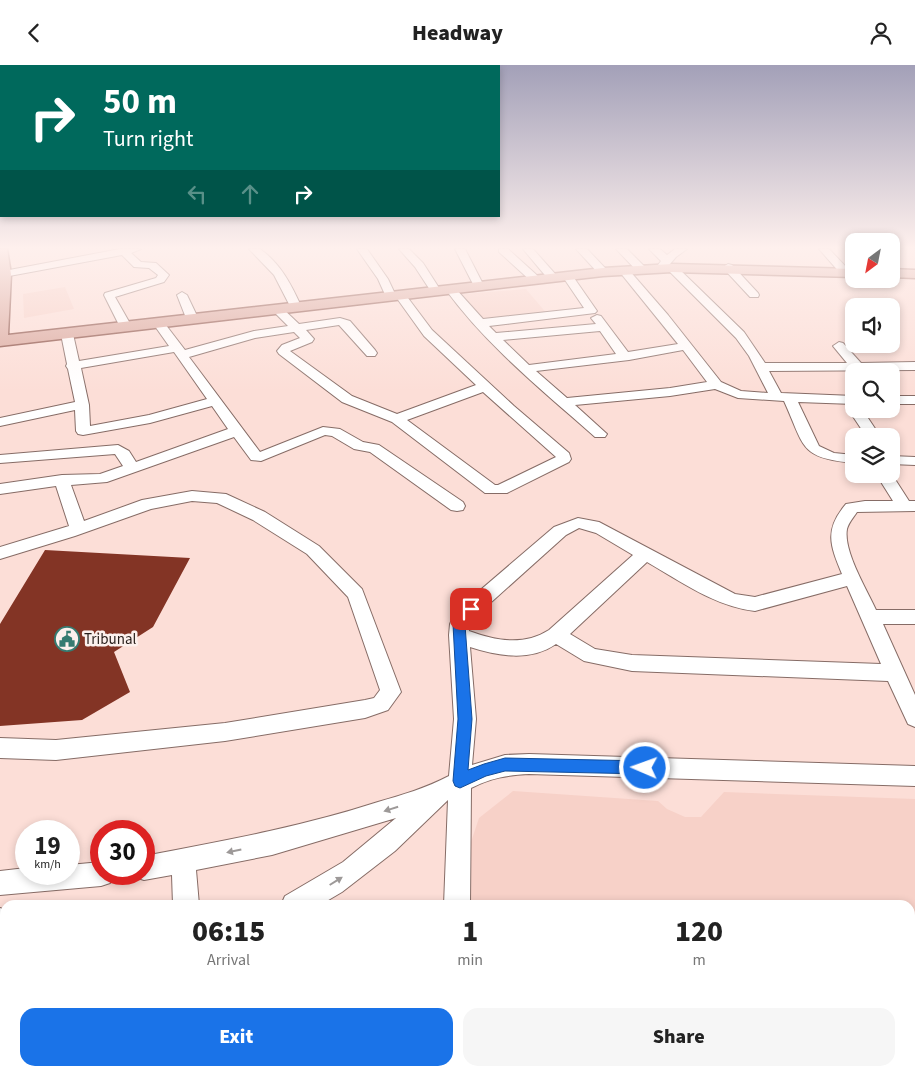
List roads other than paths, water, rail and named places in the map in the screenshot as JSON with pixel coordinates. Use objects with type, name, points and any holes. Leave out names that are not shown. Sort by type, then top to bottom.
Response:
[{"type":"main road","points":[[3,296],[0,341],[276,308],[394,296]]},
{"type":"street","points":[[110,296],[126,327]]},
{"type":"street","points":[[182,296],[192,319]]},
{"type":"street","points":[[291,296],[295,306]]},
{"type":"street","points":[[276,308],[308,339],[283,351],[347,399],[397,419],[494,491],[501,490],[564,459],[564,456],[485,387],[428,333],[396,296]]},
{"type":"street","points":[[457,296],[526,369],[600,434]]},
{"type":"street","points":[[578,296],[604,327],[624,357]]},
{"type":"street","points":[[645,296],[716,385],[738,394],[845,403]]},
{"type":"street","points":[[700,296],[740,335],[813,448],[822,454],[845,458]]},
{"type":"street","points":[[481,323],[591,311]]},
{"type":"street","points":[[158,322],[236,431],[258,457],[323,431],[331,431],[359,447],[374,449],[382,453],[457,506]]},
{"type":"street","points":[[72,367],[179,351],[297,327],[343,322],[371,353]]},
{"type":"street","points":[[494,337],[604,327]]},
{"type":"street","points":[[67,334],[72,367],[82,405],[82,431],[87,432],[150,419],[216,401]]},
{"type":"street","points":[[526,369],[624,357],[686,346]]},
{"type":"street","points":[[839,346],[855,363]]},
{"type":"street","points":[[762,367],[845,369]]},
{"type":"street","points":[[900,368],[915,367]]},
{"type":"street","points":[[564,402],[670,392],[716,385]]},
{"type":"street","points":[[397,419],[439,401],[485,387]]},
{"type":"street","points":[[900,400],[915,400]]},
{"type":"street","points":[[0,421],[82,405]]},
{"type":"street","points":[[0,489],[62,480],[102,479],[236,431]]},
{"type":"street","points":[[0,459],[118,449],[124,453],[132,468]]},
{"type":"street","points":[[900,460],[915,461]]},
{"type":"street","points":[[62,480],[78,529]]},
{"type":"street","points":[[892,483],[910,505]]},
{"type":"street","points":[[0,748],[56,750],[225,732],[365,709],[381,704],[391,692],[356,593],[313,550],[260,517],[220,498],[192,496],[148,504],[78,529],[1,553]]},
{"type":"street","points":[[910,505],[852,508],[838,527],[838,541],[915,718]]},
{"type":"street","points":[[457,900],[460,781],[465,719],[459,624],[471,609],[560,531],[573,524],[586,523],[729,599],[743,603],[755,604],[853,577]]},
{"type":"street","points":[[459,635],[487,645],[512,649],[537,647],[556,635],[645,554]]},
{"type":"street","points":[[870,617],[915,617]]},
{"type":"street","points":[[556,635],[591,656],[632,663],[894,673]]},
{"type":"street","points":[[155,866],[272,843],[357,820],[437,794],[460,781],[491,768],[505,765],[529,764],[915,776]]},
{"type":"street","points":[[302,900],[356,868],[399,832],[437,794]]},
{"type":"street","points":[[183,861],[186,900]]},
{"type":"street","points":[[0,883],[90,875]]},
{"type":"place","name":"Tribunal","points":[[67,639]]}]
